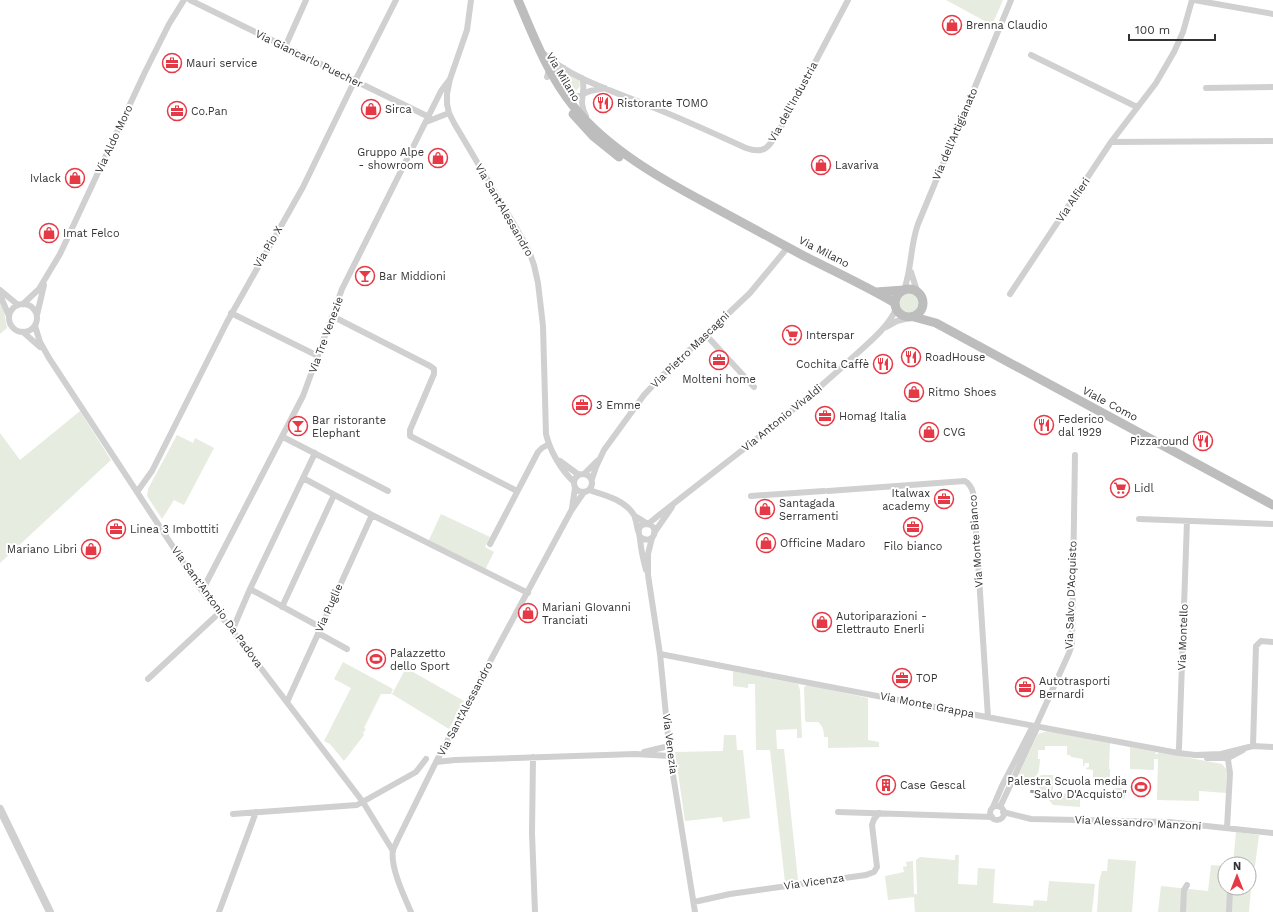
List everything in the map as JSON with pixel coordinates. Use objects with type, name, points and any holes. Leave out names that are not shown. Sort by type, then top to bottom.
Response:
[{"type":"main road","name":"Via Milano","points":[[511,0],[549,77],[574,116],[604,145],[638,168],[876,292],[895,306]]},
{"type":"main road","name":"Via Milano","points":[[518,0],[541,51],[549,77],[590,123],[627,155],[677,187]]},
{"type":"main road","points":[[876,292],[913,289],[917,291],[936,323]]},
{"type":"main road","points":[[904,290],[899,293],[896,298],[895,306],[899,313],[904,317],[912,317],[919,314],[923,309],[924,303]]},
{"type":"main road","name":"Viale Como","points":[[912,317],[936,323],[1273,505]]},
{"type":"street","name":"Via Aldo Moro","points":[[20,304],[38,291],[60,254],[145,72],[169,24],[184,0]]},
{"type":"street","name":"Via Giancarlo Puecher","points":[[190,0],[355,81],[427,120]]},
{"type":"street","points":[[285,47],[306,0]]},
{"type":"street","name":"Via Pio X","points":[[137,492],[152,471],[231,313],[303,187],[396,0]]},
{"type":"street","points":[[448,111],[447,94],[450,79],[461,52],[467,30],[471,0]]},
{"type":"street","name":"Via dell'Industria","points":[[605,88],[746,148],[756,151],[763,150],[770,145],[781,127],[848,0]]},
{"type":"street","name":"Via dell'Artigianato","points":[[904,290],[910,270],[912,246],[917,227],[1011,0]]},
{"type":"street","points":[[1193,0],[1273,14]]},
{"type":"street","name":"Via Alfieri","points":[[1010,294],[1111,142],[1156,83],[1174,52],[1183,32],[1193,0]]},
{"type":"street","points":[[541,51],[564,68],[605,88]]},
{"type":"street","points":[[1031,55],[1137,107]]},
{"type":"street","points":[[564,68],[549,77],[563,97],[568,99],[574,98],[592,90],[605,88]]},
{"type":"street","points":[[582,78],[584,83],[582,108],[590,123]]},
{"type":"street","name":"Via Tre Venezie","points":[[202,591],[305,393],[342,289],[442,88],[450,79]]},
{"type":"street","points":[[1206,88],[1273,87]]},
{"type":"street","points":[[433,108],[441,105],[445,106],[448,111]]},
{"type":"street","points":[[427,120],[448,111]]},
{"type":"street","name":"Via Sant'Alessandro","points":[[448,111],[520,234],[534,265],[538,283],[542,317],[546,424],[549,444],[565,472],[575,485],[571,511]]},
{"type":"street","points":[[1111,142],[1273,141]]},
{"type":"street","name":"Via Pietro Mascagni","points":[[590,487],[599,458],[615,433],[650,388],[750,293],[788,247]]},
{"type":"street","name":"Via dell'Artigianato","points":[[910,270],[917,291]]},
{"type":"street","name":"Via Aldo Moro","points":[[37,317],[46,279]]},
{"type":"street","points":[[0,290],[20,304]]},
{"type":"street","points":[[0,295],[9,316],[10,323],[14,328],[23,332],[30,330],[35,326],[37,317],[33,308],[27,304],[20,304],[14,307],[9,316]]},
{"type":"street","points":[[882,329],[891,319],[895,306]]},
{"type":"street","points":[[231,313],[318,356]]},
{"type":"street","points":[[332,316],[429,365],[434,369],[434,374],[410,430],[410,436],[518,491]]},
{"type":"street","points":[[882,329],[900,320],[912,317]]},
{"type":"street","name":"Via Sant'Antonio Da Padova","points":[[35,326],[39,340],[49,358],[202,591],[363,802],[393,851]]},
{"type":"street","name":"Via Antonio Vivaldi","points":[[648,524],[745,448],[835,374],[882,329]]},
{"type":"street","name":"Via Sant'Antonio Da Padova","points":[[23,332],[37,343],[49,358]]},
{"type":"street","points":[[706,335],[754,387]]},
{"type":"street","points":[[283,436],[388,490]]},
{"type":"street","points":[[490,544],[538,452],[549,444]]},
{"type":"street","name":"Via Sant'Alessandro","points":[[393,851],[436,762],[571,511],[590,487],[589,475],[581,474],[563,463],[553,452]]},
{"type":"street","points":[[232,631],[250,589],[315,453]]},
{"type":"street","name":"Via Salvo D'Acquisto","points":[[991,812],[1002,786],[1035,726],[1070,653],[1072,644],[1075,456]]},
{"type":"street","name":"Via Pietro Mascagni","points":[[575,485],[581,474],[599,458]]},
{"type":"street","points":[[302,478],[372,515],[528,592]]},
{"type":"street","name":"Via Monte Bianco","points":[[751,496],[965,481],[970,484],[973,489],[988,717]]},
{"type":"street","points":[[575,485],[579,491],[590,487],[623,504],[635,516],[652,526],[654,529],[653,535]]},
{"type":"street","points":[[282,607],[334,495]]},
{"type":"street","points":[[648,524],[643,524],[640,527],[639,534],[643,540],[648,540],[653,535],[676,501]]},
{"type":"street","name":"Via Puglie","points":[[286,702],[372,515]]},
{"type":"street","name":"Via Venezia","points":[[635,516],[642,556],[648,575]]},
{"type":"street","points":[[1139,519],[1273,524]]},
{"type":"street","name":"Via Montello","points":[[1178,753],[1187,521]]},
{"type":"street","name":"Via Venezia","points":[[653,535],[648,554],[648,575],[660,654],[670,756],[695,912]]},
{"type":"street","points":[[250,589],[282,607],[347,649]]},
{"type":"street","points":[[148,679],[218,613]]},
{"type":"street","points":[[1273,642],[1261,641],[1256,646],[1250,747],[1273,747]]},
{"type":"street","name":"Via Monte Grappa","points":[[660,654],[1178,753],[1210,758],[1242,752],[1250,747]]},
{"type":"street","name":"Via Salvo D'Acquisto","points":[[1001,809],[1035,726]]},
{"type":"street","points":[[635,754],[669,746]]},
{"type":"street","points":[[442,753],[455,760]]},
{"type":"street","points":[[436,762],[455,760],[635,754],[670,756]]},
{"type":"street","points":[[1227,756],[1230,773],[1227,828]]},
{"type":"street","points":[[533,757],[532,833],[535,912]]},
{"type":"street","points":[[233,814],[353,806],[363,802],[416,772],[426,759]]},
{"type":"street","name":"Via Alessandro Manzoni","points":[[991,812],[996,806],[1001,809],[1031,818],[1169,822],[1273,833]]},
{"type":"street","points":[[0,809],[50,912]]},
{"type":"street","points":[[838,812],[977,816],[991,812],[998,819],[1000,818],[1001,809]]},
{"type":"street","points":[[219,912],[256,812]]},
{"type":"street","name":"Via Vicenza","points":[[694,902],[730,894],[866,875],[874,872],[877,867],[872,825],[874,819],[879,813]]},
{"type":"street","points":[[393,851],[397,878],[411,912]]},
{"type":"street","points":[[1183,912],[1184,890],[1187,885]]},
{"type":"street","points":[[1229,912],[1230,896]]},
{"type":"shaded area","points":[[946,0],[1003,0],[992,25]]},
{"type":"shaded area","points":[[556,70],[562,70],[579,79],[580,86],[576,91],[572,93],[567,91],[556,75]]},
{"type":"shaded area","points":[[909,291],[917,295],[921,303],[917,311],[909,315],[901,311],[897,303],[901,295]]},
{"type":"shaded area","points":[[0,300],[3,306],[7,328],[0,334]]},
{"type":"shaded area","points":[[80,411],[111,460],[0,563],[0,433],[20,460]]},
{"type":"shaded area","points":[[177,435],[193,443],[195,438],[214,448],[184,505],[174,500],[162,519],[147,496],[148,489]]},
{"type":"shaded area","points":[[441,514],[490,537],[485,547],[494,552],[485,570],[428,542]]},
{"type":"shaded area","points":[[343,662],[393,689],[391,694],[381,694],[364,728],[366,729],[363,733],[364,735],[344,761],[330,744],[324,741],[351,688],[334,679]]},
{"type":"shaded area","points":[[406,668],[464,701],[449,729],[392,694]]},
{"type":"shaded area","points":[[733,671],[798,684],[800,690],[802,738],[797,738],[797,729],[776,730],[777,749],[784,749],[798,880],[785,882],[770,750],[756,750],[755,684],[748,684],[748,688],[733,686]]},
{"type":"shaded area","points":[[808,685],[868,698],[868,740],[879,742],[879,747],[828,748],[828,737],[824,737],[821,725],[818,722],[806,722],[805,720],[804,688]]},
{"type":"shaded area","points":[[1048,731],[1110,743],[1110,783],[1093,782],[1093,770],[1086,769],[1089,767],[1089,763],[1085,763],[1083,766],[1083,759],[1067,755],[1067,746],[1045,746],[1045,750],[1038,750],[1038,759],[1040,759],[1039,769],[1036,776],[1031,778],[1020,777],[1019,774],[1038,734]]},
{"type":"shaded area","points":[[724,735],[736,735],[737,750],[743,750],[750,818],[723,822],[722,817],[685,821],[675,752],[723,751]]},
{"type":"shaded area","points":[[1130,747],[1156,752],[1155,754],[1158,754],[1158,752],[1222,764],[1227,770],[1226,793],[1199,791],[1199,801],[1157,800],[1158,759],[1154,759],[1154,770],[1130,769]]},
{"type":"shaded area","points":[[1041,775],[1053,775],[1053,793],[1080,794],[1080,807],[1053,805],[1036,784],[1020,782],[1020,780],[1036,781]]},
{"type":"shaded area","points":[[1114,788],[1125,788],[1124,799],[1114,798]]},
{"type":"shaded area","points":[[1236,832],[1259,835],[1256,856],[1234,856]]},
{"type":"shaded area","points":[[955,855],[959,855],[958,884],[977,885],[978,868],[995,869],[993,903],[1033,906],[1034,900],[1047,901],[1049,881],[1095,884],[1092,912],[915,912],[914,897],[888,900],[885,876],[904,872],[903,867],[907,866],[906,862],[913,861],[914,894],[917,894],[916,860],[920,857],[955,860]]},
{"type":"shaded area","points":[[1108,859],[1136,861],[1132,912],[1097,912],[1099,882],[1102,871],[1107,871]]},
{"type":"shaded area","points":[[1211,865],[1217,865],[1217,896],[1250,896],[1249,912],[1158,912],[1161,886],[1208,891]]},
{"type":"place","name":"Brenna Claudio","points":[[952,25]]},
{"type":"place","name":"Mauri service","points":[[172,63]]},
{"type":"place","name":"Ristorante TOMO","points":[[603,103]]},
{"type":"place","name":"Sirca","points":[[371,109]]},
{"type":"place","name":"Co.Pan","points":[[177,111]]},
{"type":"place","name":"Gruppo Alpe - showroom","points":[[438,158]]},
{"type":"place","name":"Lavariva","points":[[821,165]]},
{"type":"place","name":"Ivlack","points":[[75,178]]},
{"type":"place","name":"Imat Felco","points":[[49,233]]},
{"type":"place","name":"Bar Middioni","points":[[365,276]]},
{"type":"place","name":"Interspar","points":[[792,335]]},
{"type":"place","name":"RoadHouse","points":[[911,357]]},
{"type":"place","name":"Molteni home","points":[[719,360]]},
{"type":"place","name":"Cochita Caffè","points":[[883,364]]},
{"type":"place","name":"Ritmo Shoes","points":[[914,392]]},
{"type":"place","name":"3 Emme","points":[[582,405]]},
{"type":"place","name":"Homag Italia","points":[[825,416]]},
{"type":"place","name":"Federico dal 1929","points":[[1044,425]]},
{"type":"place","name":"Bar ristorante Elephant","points":[[298,426]]},
{"type":"place","name":"CVG","points":[[929,432]]},
{"type":"place","name":"Pizzaround","points":[[1203,441]]},
{"type":"place","name":"Lidl","points":[[1120,488]]},
{"type":"place","name":"Italwax academy","points":[[944,499]]},
{"type":"place","name":"Santagada Serramenti","points":[[765,509]]},
{"type":"place","name":"Filo bianco","points":[[913,527]]},
{"type":"place","name":"Linea 3 Imbottiti","points":[[116,529]]},
{"type":"place","name":"Officine Madaro","points":[[766,543]]},
{"type":"place","name":"Mariano Libri","points":[[91,549]]},
{"type":"place","name":"Mariani GIovanni Tranciati","points":[[528,613]]},
{"type":"place","name":"Autoriparazioni - Elettrauto Enerli","points":[[822,622]]},
{"type":"place","name":"Palazzetto dello Sport","points":[[376,659]]},
{"type":"place","name":"TOP","points":[[902,678]]},
{"type":"place","name":"Autotrasporti Bernardi","points":[[1025,687]]},
{"type":"place","name":"Case Gescal","points":[[886,785]]},
{"type":"place","name":"Palestra Scuola media \"Salvo D'Acquisto\"","points":[[1141,787]]}]
